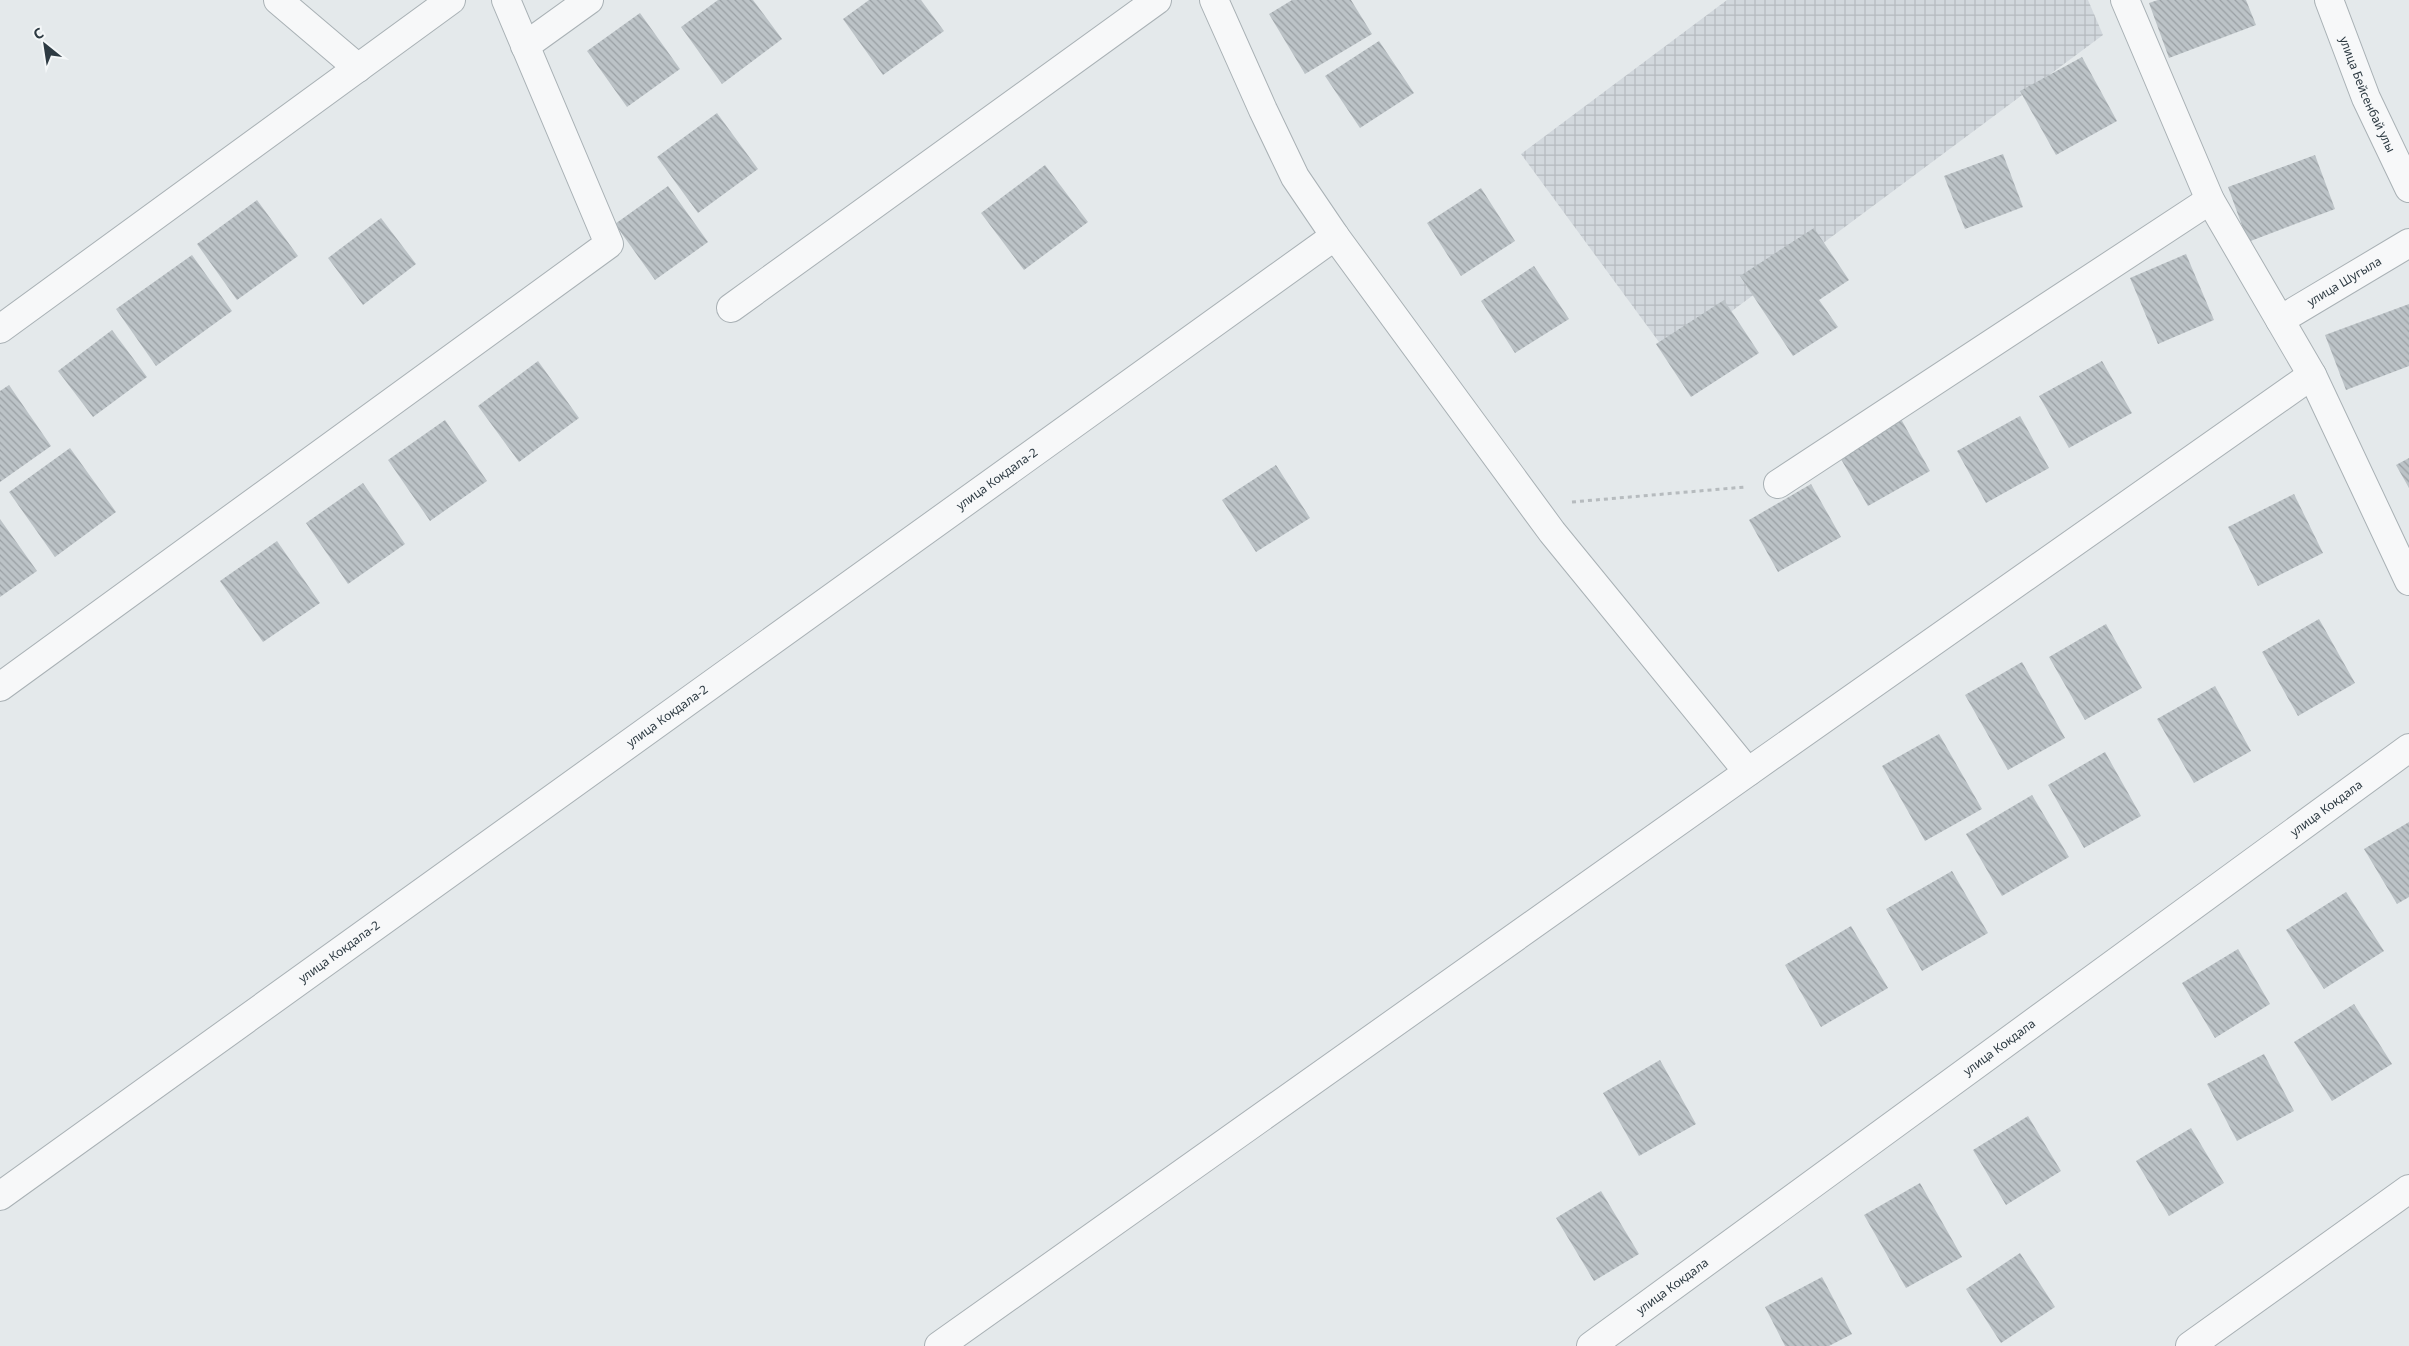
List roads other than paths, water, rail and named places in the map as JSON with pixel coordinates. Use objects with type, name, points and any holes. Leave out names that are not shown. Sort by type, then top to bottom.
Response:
[{"type":"street","points":[[278,0],[358,68]]},
{"type":"street","points":[[0,328],[452,0]]},
{"type":"street","points":[[0,687],[609,244],[506,0]]},
{"type":"street","points":[[525,46],[589,0]]},
{"type":"street","points":[[732,308],[1157,0]]},
{"type":"street","points":[[1214,0],[1263,110],[1296,177],[1335,236],[1532,505],[1748,772]]},
{"type":"street","points":[[2125,0],[2210,200],[2312,374],[2409,581]]},
{"type":"street","name":"улица Бейсенбай улы","points":[[2329,0],[2366,98],[2409,188]]},
{"type":"street","points":[[1778,484],[2210,200]]},
{"type":"street","name":"улица Кокдала-2","points":[[0,1196],[1335,236]]},
{"type":"street","name":"улица Шугыла","points":[[2280,320],[2409,243]]},
{"type":"street","points":[[940,1346],[2312,374]]},
{"type":"street","name":"улица Кокдала","points":[[1591,1346],[2409,748]]},
{"type":"street","points":[[2190,1346],[2409,1189]]}]
